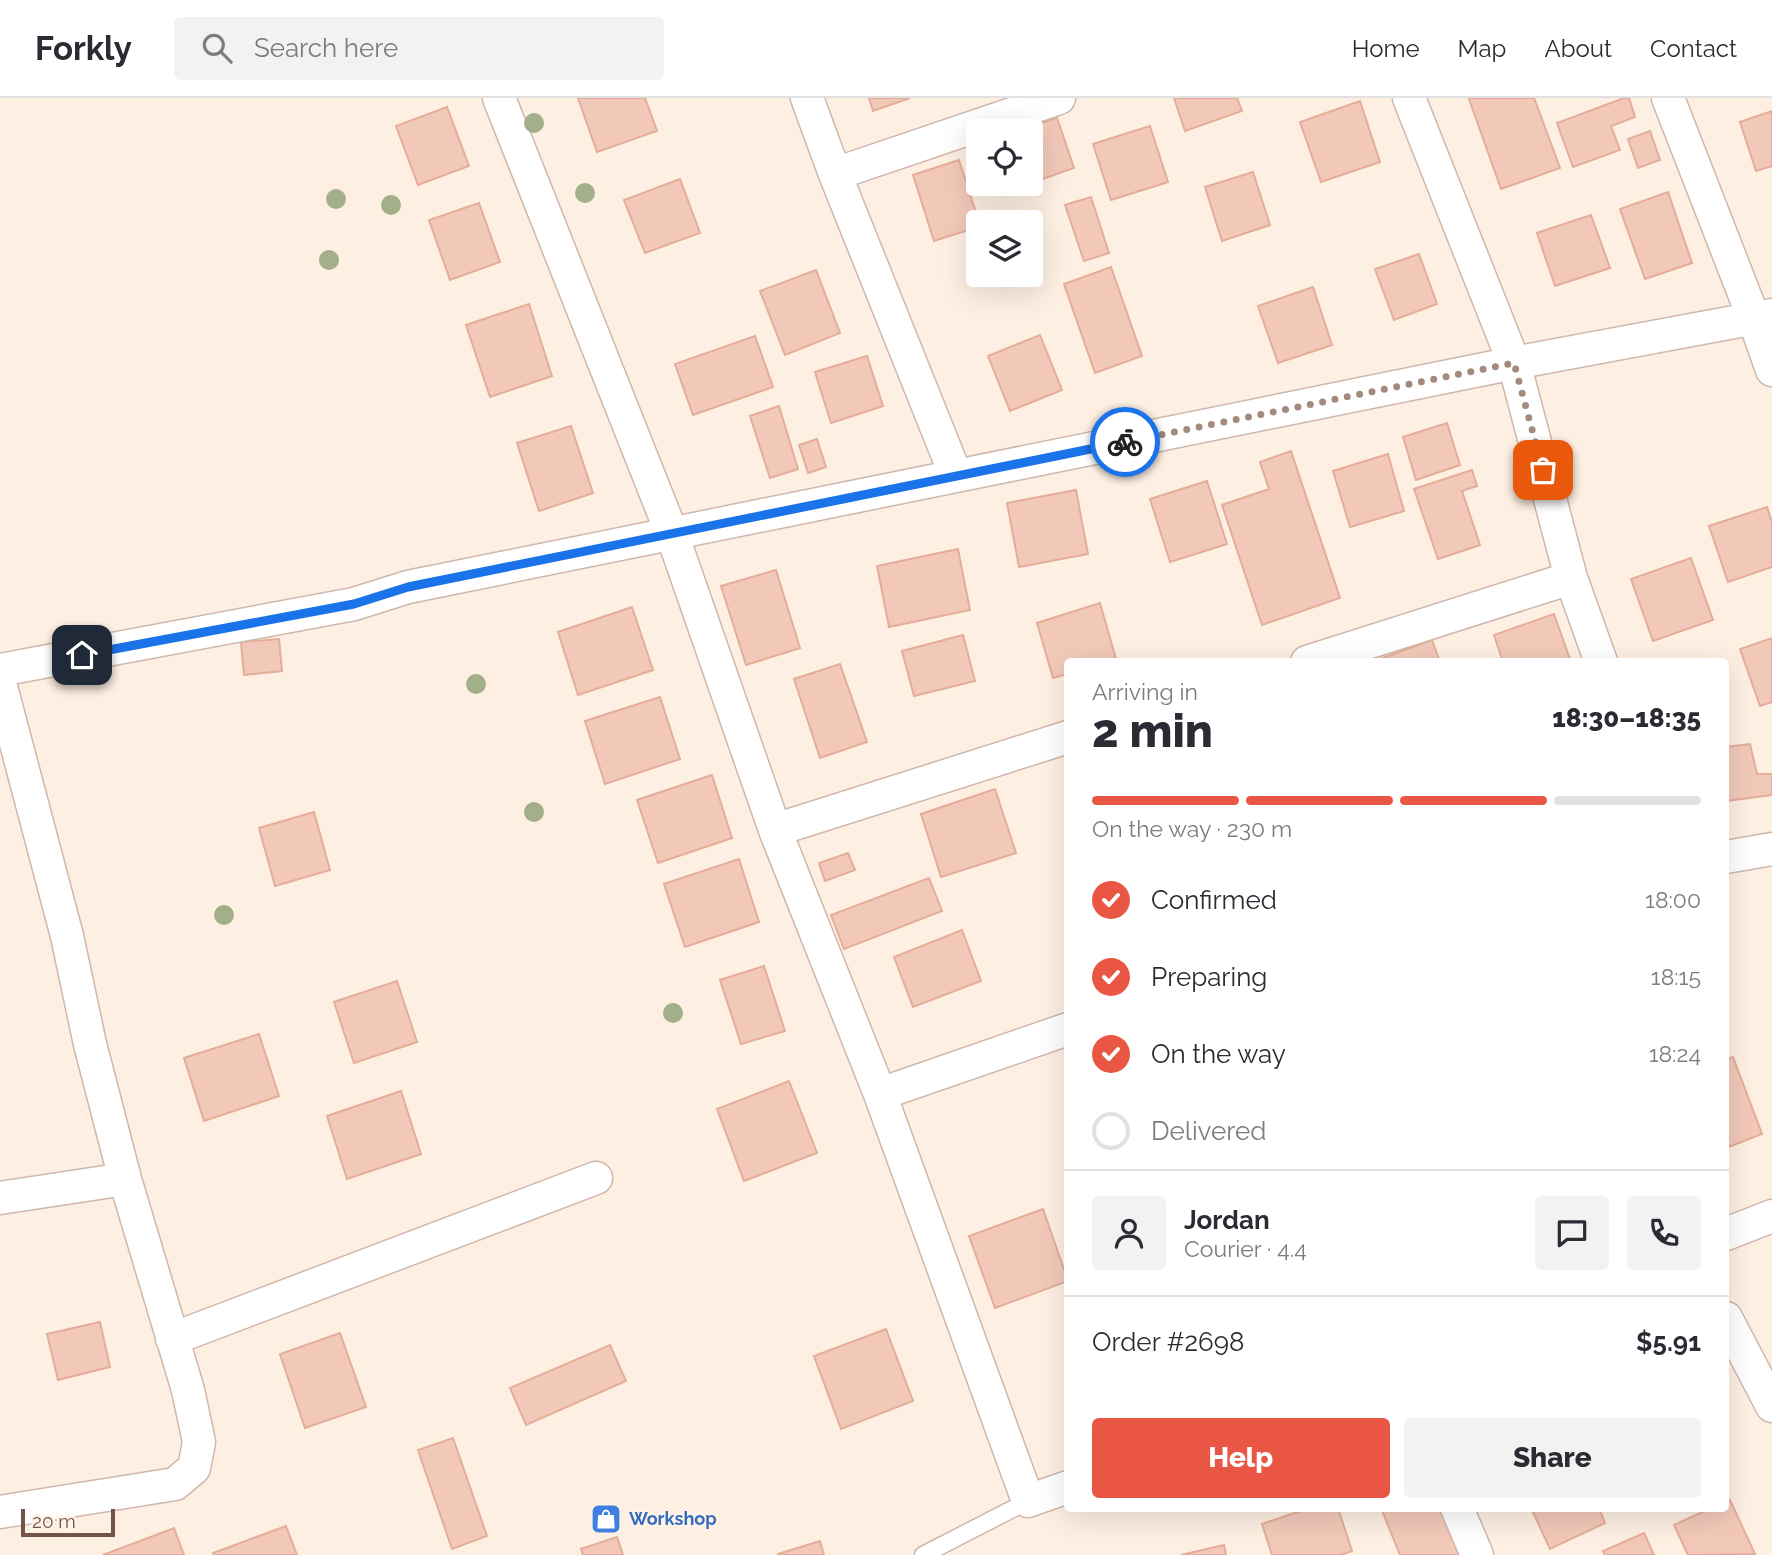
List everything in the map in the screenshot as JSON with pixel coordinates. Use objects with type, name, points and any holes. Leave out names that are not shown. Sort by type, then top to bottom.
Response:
[{"type":"street","points":[[499,98],[672,534],[775,830],[880,1094],[1028,1501],[1064,1488]]},
{"type":"street","points":[[807,98],[956,476]]},
{"type":"street","points":[[835,174],[1059,98]]},
{"type":"street","points":[[1409,98],[1514,363],[1571,578],[1600,658]]},
{"type":"street","points":[[1668,98],[1763,317],[1772,370]]},
{"type":"street","points":[[0,670],[354,604],[408,587],[1514,363],[1763,317]]},
{"type":"street","points":[[1320,658],[1571,578]]},
{"type":"street","points":[[0,683],[67,936],[90,1044],[125,1178],[188,1390],[199,1443],[194,1468],[175,1484],[0,1512]]},
{"type":"street","points":[[775,830],[1064,738]]},
{"type":"street","points":[[1729,856],[1772,849]]},
{"type":"street","points":[[880,1094],[1064,1030]]},
{"type":"street","points":[[0,1198],[125,1178]]},
{"type":"street","points":[[172,1339],[596,1178]]},
{"type":"street","points":[[1729,1233],[1772,1216]]},
{"type":"street","points":[[1729,1324],[1772,1406]]},
{"type":"street","points":[[1459,1512],[1477,1555]]},
{"type":"lane","points":[[923,1555],[1028,1501]]},
{"type":"building","points":[[578,98],[645,98],[657,131],[597,152]]},
{"type":"building","points":[[869,98],[910,98],[873,111]]},
{"type":"building","points":[[1174,98],[1237,98],[1242,111],[1185,131]]},
{"type":"building","points":[[1534,98],[1560,168],[1501,189],[1469,99]]},
{"type":"building","points":[[1629,98],[1635,117],[1611,126],[1620,150],[1573,167],[1557,123]]},
{"type":"building","points":[[1360,101],[1380,162],[1321,182],[1300,122]]},
{"type":"building","points":[[447,107],[469,166],[418,185],[396,126]]},
{"type":"building","points":[[1772,111],[1772,166],[1756,171],[1740,122]]},
{"type":"building","points":[[1057,118],[1074,168],[1043,179],[1043,123]]},
{"type":"building","points":[[1150,126],[1168,182],[1111,200],[1093,144]]},
{"type":"building","points":[[1650,131],[1660,160],[1638,168],[1628,139]]},
{"type":"building","points":[[959,160],[966,182],[966,196],[971,196],[975,210],[966,210],[966,231],[934,241],[913,175]]},
{"type":"building","points":[[1253,172],[1270,225],[1222,241],[1205,187]]},
{"type":"building","points":[[680,179],[700,233],[645,253],[624,200]]},
{"type":"building","points":[[1668,192],[1692,263],[1645,279],[1620,209]]},
{"type":"building","points":[[1091,197],[1109,253],[1084,261],[1065,205]]},
{"type":"building","points":[[479,203],[500,262],[450,280],[429,220]]},
{"type":"building","points":[[1591,215],[1610,268],[1555,286],[1537,233]]},
{"type":"building","points":[[1419,254],[1437,304],[1394,320],[1375,269]]},
{"type":"building","points":[[1111,267],[1142,356],[1095,373],[1064,284]]},
{"type":"building","points":[[816,270],[840,333],[785,355],[760,291]]},
{"type":"building","points":[[1313,287],[1332,345],[1278,363],[1258,306]]},
{"type":"building","points":[[529,304],[552,376],[490,397],[466,325]]},
{"type":"building","points":[[1040,335],[1062,390],[1010,411],[988,356]]},
{"type":"building","points":[[755,336],[773,387],[693,415],[675,364]]},
{"type":"building","points":[[867,356],[883,406],[831,423],[815,372]]},
{"type":"building","points":[[779,406],[798,469],[770,478],[750,416]]},
{"type":"building","points":[[1447,423],[1460,465],[1416,480],[1403,437]]},
{"type":"building","points":[[571,426],[593,493],[539,511],[517,443]]},
{"type":"building","points":[[817,439],[826,467],[808,473],[799,445]]},
{"type":"building","points":[[1291,451],[1340,598],[1262,625],[1222,505],[1269,489],[1260,462]]},
{"type":"building","points":[[1388,454],[1404,511],[1350,527],[1333,471]]},
{"type":"building","points":[[1472,470],[1477,486],[1462,491],[1480,545],[1438,559],[1414,489]]},
{"type":"building","points":[[1207,481],[1227,544],[1170,562],[1150,499]]},
{"type":"building","points":[[1076,490],[1088,554],[1019,567],[1007,503]]},
{"type":"building","points":[[1767,507],[1772,523],[1772,567],[1728,582],[1709,526]]},
{"type":"building","points":[[958,549],[970,610],[889,627],[877,566]]},
{"type":"building","points":[[1691,558],[1713,620],[1653,641],[1631,579]]},
{"type":"building","points":[[776,570],[800,648],[746,665],[721,586]]},
{"type":"building","points":[[1100,603],[1116,658],[1064,658],[1064,675],[1053,678],[1037,623]]},
{"type":"building","points":[[632,607],[653,670],[578,695],[558,632]]},
{"type":"building","points":[[1554,614],[1570,658],[1502,658],[1494,635]]},
{"type":"building","points":[[963,635],[975,681],[914,696],[902,651]]},
{"type":"building","points":[[1772,638],[1772,702],[1760,706],[1740,649]]},
{"type":"building","points":[[279,639],[282,671],[244,675],[241,642]]},
{"type":"building","points":[[1432,640],[1439,658],[1382,658]]},
{"type":"building","points":[[840,664],[867,742],[820,758],[794,679]]},
{"type":"building","points":[[660,697],[680,759],[605,784],[585,721]]},
{"type":"building","points":[[1750,744],[1757,774],[1772,774],[1772,795],[1729,801],[1729,747]]},
{"type":"building","points":[[712,775],[732,838],[658,863],[637,800]]},
{"type":"building","points":[[995,789],[1016,853],[941,877],[921,814]]},
{"type":"building","points":[[314,812],[330,870],[275,886],[259,828]]},
{"type":"building","points":[[848,853],[855,870],[825,881],[819,863]]},
{"type":"building","points":[[739,859],[759,922],[685,947],[664,884]]},
{"type":"building","points":[[929,878],[942,911],[844,949],[831,915]]},
{"type":"building","points":[[962,930],[981,981],[913,1007],[894,957]]},
{"type":"building","points":[[764,966],[785,1031],[741,1044],[720,980]]},
{"type":"building","points":[[397,981],[417,1042],[354,1063],[334,1002]]},
{"type":"building","points":[[259,1034],[279,1096],[204,1121],[184,1058]]},
{"type":"building","points":[[1733,1057],[1762,1134],[1729,1147],[1729,1059]]},
{"type":"building","points":[[789,1081],[817,1153],[744,1181],[717,1109]]},
{"type":"building","points":[[401,1091],[421,1154],[347,1179],[327,1116]]},
{"type":"building","points":[[1043,1209],[1064,1269],[1064,1282],[995,1308],[969,1236]]},
{"type":"building","points":[[100,1322],[110,1367],[58,1380],[47,1334]]},
{"type":"building","points":[[886,1329],[913,1401],[841,1429],[814,1356]]},
{"type":"building","points":[[340,1333],[366,1407],[305,1428],[280,1354]]},
{"type":"building","points":[[610,1345],[626,1381],[526,1425],[510,1388]]},
{"type":"building","points":[[453,1438],[487,1536],[452,1549],[418,1450]]},
{"type":"building","points":[[1729,1500],[1755,1554],[1688,1555],[1674,1525],[1702,1512],[1729,1512]]},
{"type":"building","points":[[1297,1512],[1339,1512],[1352,1551],[1341,1555],[1272,1555],[1262,1524]]},
{"type":"building","points":[[1383,1512],[1445,1512],[1463,1555],[1400,1555]]},
{"type":"building","points":[[1533,1512],[1601,1512],[1605,1523],[1550,1549]]},
{"type":"building","points":[[286,1526],[297,1555],[213,1553]]},
{"type":"building","points":[[174,1528],[184,1555],[103,1555]]},
{"type":"building","points":[[1644,1533],[1654,1555],[1605,1555],[1603,1551]]},
{"type":"building","points":[[617,1537],[623,1555],[583,1555],[581,1549]]},
{"type":"building","points":[[820,1541],[824,1555],[778,1555],[778,1554]]},
{"type":"building","points":[[1224,1545],[1226,1555],[1181,1555]]},
{"type":"way so far","points":[[1125,442],[1514,363],[1543,470]]},
{"type":"place","name":"Workshop","points":[[606,1519]]},
{"type":"route","points":[[82,655],[354,604],[408,587],[1125,442]]}]
